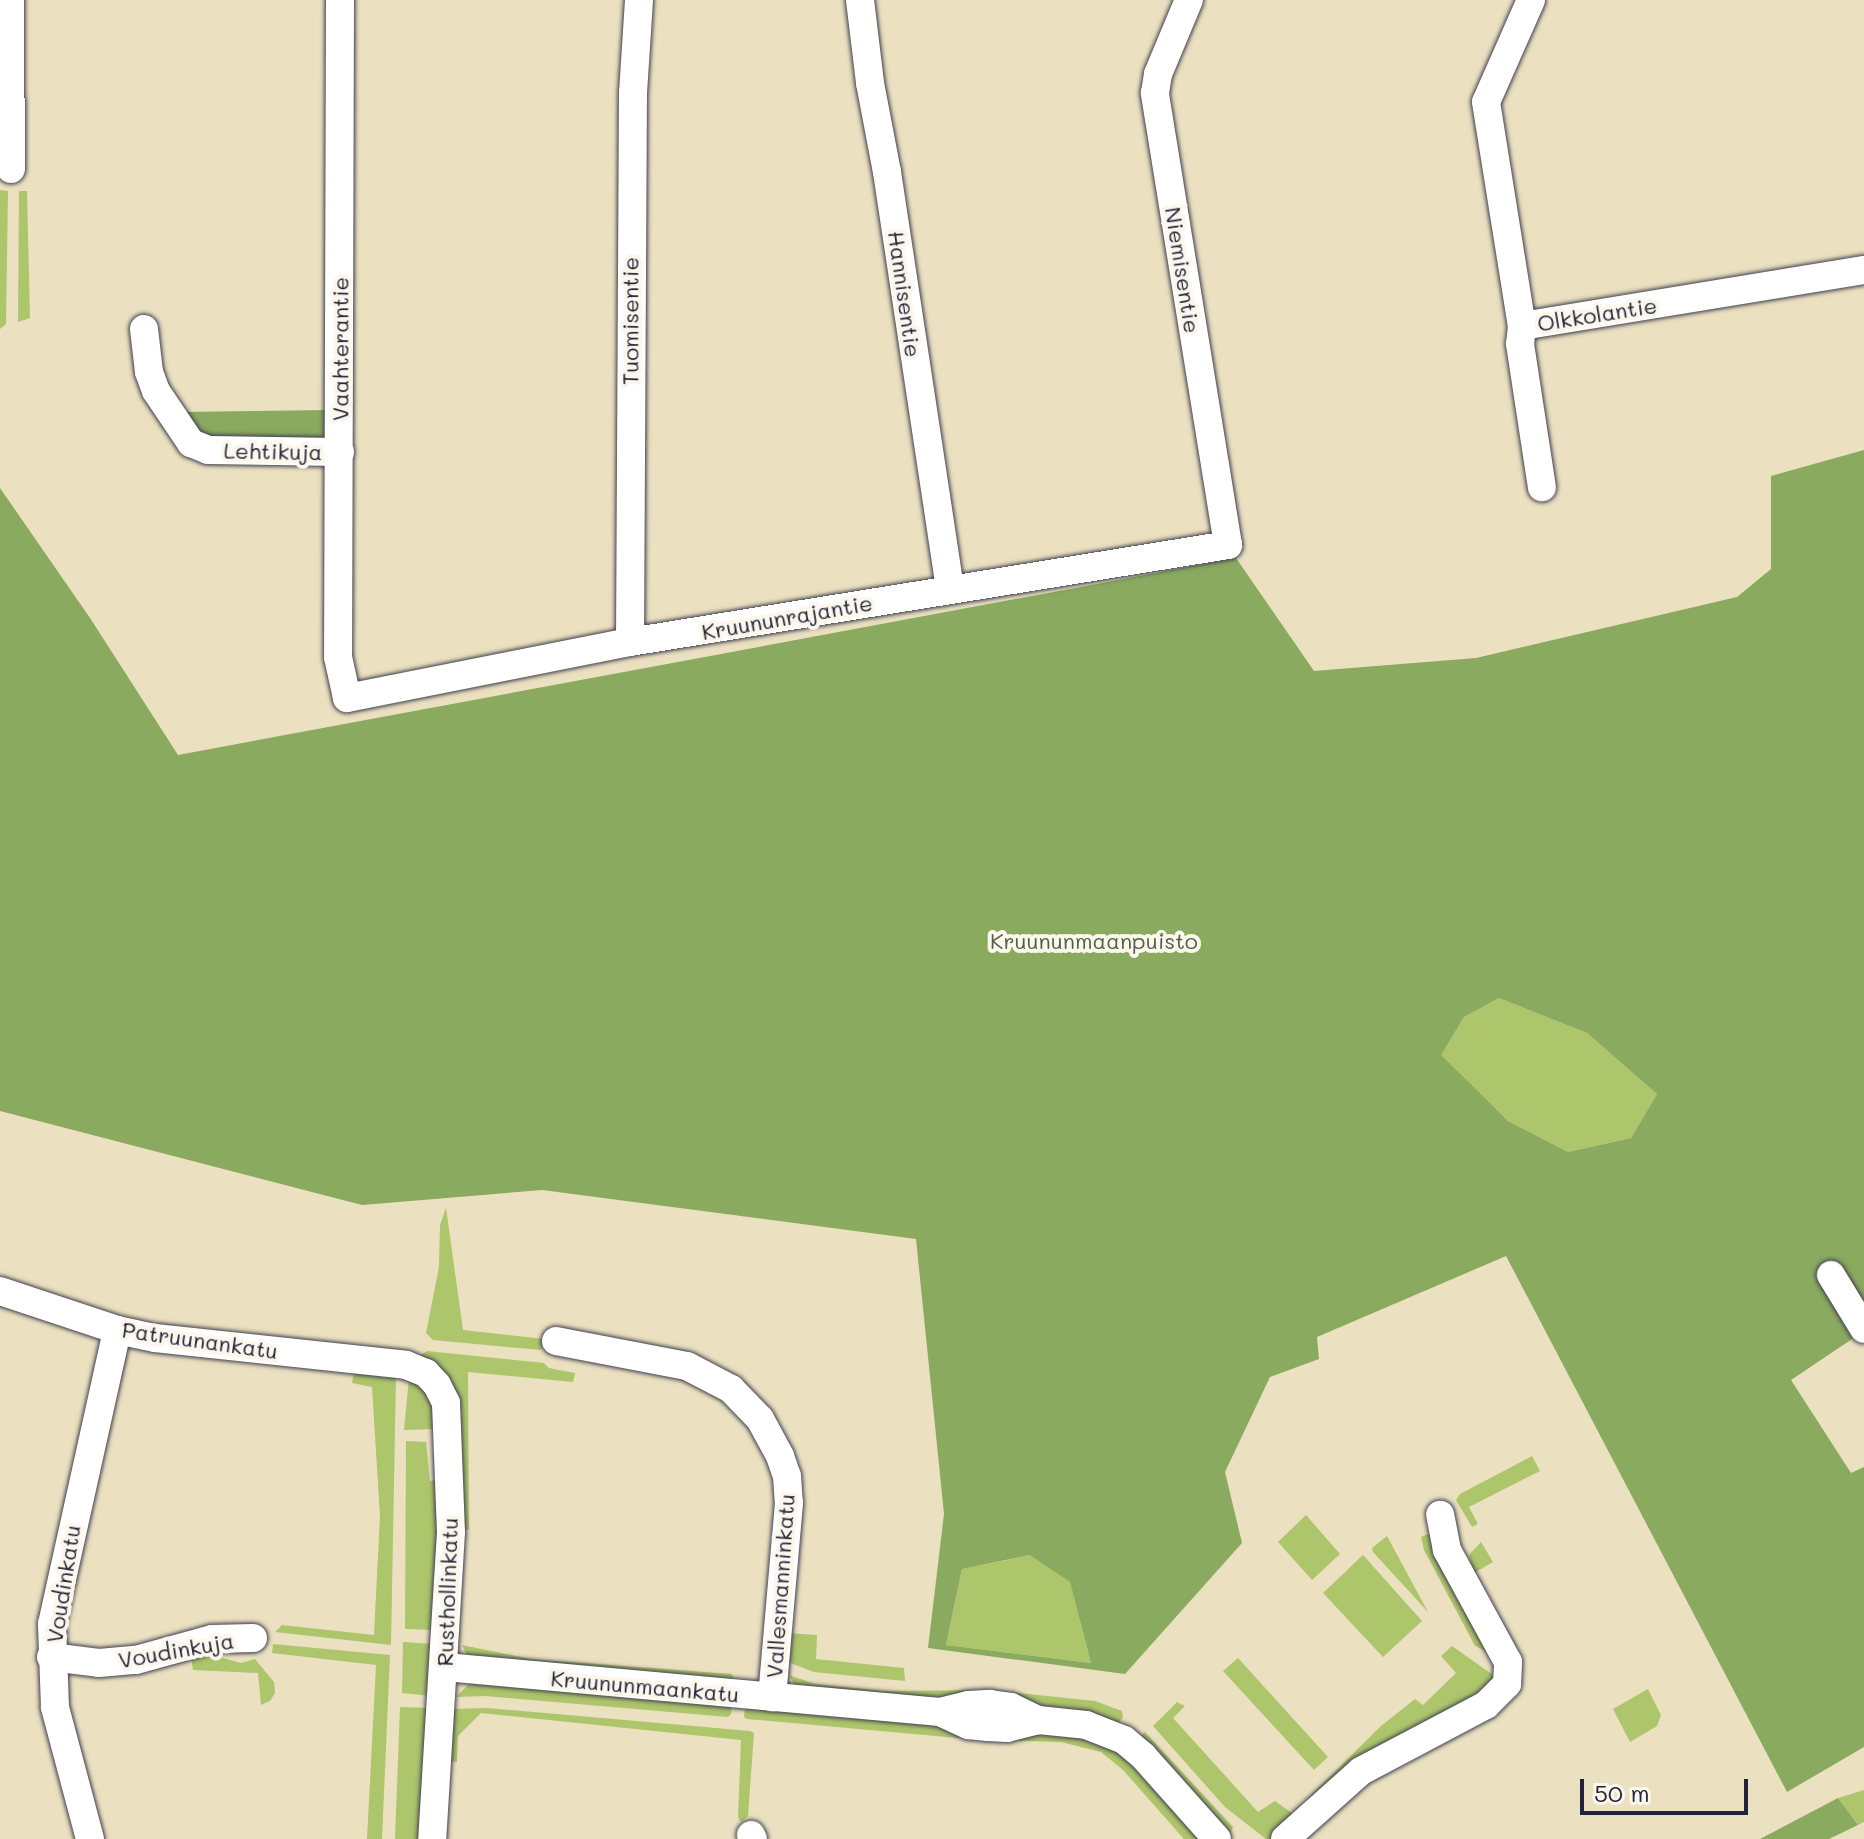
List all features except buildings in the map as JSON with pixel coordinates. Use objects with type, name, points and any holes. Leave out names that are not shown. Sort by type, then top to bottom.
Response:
[{"type":"street","points":[[10,0],[11,169]]},
{"type":"street","name":"Vaahterantie","points":[[340,0],[338,657],[347,698]]},
{"type":"street","name":"Tuomisentie","points":[[630,642],[633,93],[639,0]]},
{"type":"street","name":"Hannisentie","points":[[860,0],[950,589]]},
{"type":"street","name":"Niemisentie","points":[[1189,0],[1158,74],[1155,93],[1228,545]]},
{"type":"street","name":"Olkkolantie","points":[[1531,0],[1486,102],[1522,326],[1864,270]]},
{"type":"street","points":[[1522,326],[1520,344],[1542,487]]},
{"type":"street","name":"Lehtikuja","points":[[144,329],[149,372],[156,391],[191,443],[208,450],[340,452]]},
{"type":"street","name":"Kruununrajantie","points":[[347,698],[630,642],[1228,545]]},
{"type":"street","points":[[1831,1275],[1864,1329]]},
{"type":"street","name":"Patruunankatu","points":[[0,1291],[117,1330],[155,1338],[406,1365]]},
{"type":"street","name":"Voudinkatu","points":[[90,1839],[55,1707],[52,1624],[117,1330]]},
{"type":"street","name":"Vallesmanninkatu","points":[[556,1341],[687,1366],[731,1389],[760,1419],[787,1476],[789,1503],[772,1697]]},
{"type":"street","name":"Rusthollinkatu","points":[[406,1365],[426,1373],[446,1403],[451,1532],[432,1839]]},
{"type":"street","points":[[1285,1839],[1361,1771],[1486,1705],[1507,1684],[1508,1662],[1447,1550],[1440,1515]]},
{"type":"street","name":"Voudinkuja","points":[[51,1657],[99,1663],[136,1660],[212,1639],[253,1638]]},
{"type":"street","name":"Kruununmaankatu","points":[[445,1667],[940,1712],[968,1705],[1011,1707],[1038,1720],[1086,1725],[1124,1740],[1217,1839]]},
{"type":"green space","points":[[0,190],[8,191],[6,324],[0,329]]},
{"type":"green space","points":[[19,191],[27,191],[30,318],[18,322]]},
{"type":"green space","points":[[329,410],[329,440],[228,440],[197,434],[178,412]]},
{"type":"green space","name":"Kruununmaanpuisto","points":[[1864,450],[1864,1331],[1791,1380],[1851,1473],[1864,1467],[1864,1747],[1787,1792],[1506,1256],[1317,1337],[1319,1359],[1270,1377],[1225,1472],[1242,1543],[1125,1674],[928,1648],[944,1514],[916,1239],[542,1190],[362,1205],[0,1111],[0,488],[90,618],[178,755],[1236,558],[1314,671],[1476,658],[1737,597],[1771,569],[1771,476]],"holes":[[[1499,998],[1587,1033],[1657,1094],[1631,1138],[1568,1152],[1508,1121],[1441,1055],[1464,1017]],[[1030,1555],[1070,1582],[1091,1663],[946,1645],[962,1569]]]},
{"type":"green space","points":[[1499,998],[1587,1033],[1657,1094],[1631,1138],[1568,1152],[1508,1121],[1440,1056],[1464,1017]]},
{"type":"green space","points":[[446,1208],[463,1330],[545,1339],[541,1350],[433,1340],[426,1333],[439,1267],[440,1225]]},
{"type":"green space","points":[[427,1351],[544,1363],[549,1368],[575,1373],[573,1382],[468,1372],[469,1530],[461,1529],[456,1396],[447,1375],[418,1357]]},
{"type":"green space","points":[[354,1371],[396,1376],[391,1645],[275,1632],[282,1625],[374,1635],[380,1516],[372,1387],[352,1383]]},
{"type":"green space","points":[[409,1378],[427,1392],[433,1405],[437,1429],[404,1430]]},
{"type":"green space","points":[[406,1441],[426,1442],[430,1481],[440,1480],[436,1630],[405,1629]]},
{"type":"green space","points":[[1532,1456],[1540,1471],[1469,1507],[1478,1524],[1472,1527],[1456,1500],[1460,1494]]},
{"type":"green space","points":[[1306,1515],[1340,1554],[1312,1580],[1278,1542]]},
{"type":"green space","points":[[1428,1534],[1492,1654],[1475,1646],[1424,1550],[1421,1537]]},
{"type":"green space","points":[[1387,1536],[1428,1612],[1373,1552],[1372,1548]]},
{"type":"green space","points":[[1481,1542],[1493,1562],[1474,1573],[1469,1555]]},
{"type":"green space","points":[[1031,1555],[1070,1581],[1091,1663],[946,1645],[962,1569]]},
{"type":"green space","points":[[1363,1555],[1422,1621],[1383,1657],[1323,1593]]},
{"type":"green space","points":[[787,1633],[817,1635],[816,1659],[904,1668],[905,1681],[814,1672],[785,1661]]},
{"type":"green space","points":[[403,1642],[434,1644],[432,1696],[402,1693]]},
{"type":"green space","points":[[273,1644],[390,1655],[382,1839],[367,1839],[376,1665],[272,1653]]},
{"type":"green space","points":[[462,1645],[531,1659],[732,1674],[734,1684],[467,1655]]},
{"type":"green space","points":[[1452,1646],[1493,1675],[1488,1686],[1310,1802],[1307,1799],[1381,1726],[1415,1699],[1423,1705],[1456,1673],[1441,1656]]},
{"type":"green space","points":[[205,1653],[241,1663],[255,1659],[274,1682],[275,1693],[270,1701],[261,1705],[258,1673],[193,1670],[191,1657]]},
{"type":"green space","points":[[1238,1658],[1328,1757],[1314,1770],[1223,1671]]},
{"type":"green space","points":[[789,1675],[815,1684],[884,1691],[982,1690],[984,1697],[923,1697],[795,1686]]},
{"type":"green space","points":[[469,1684],[732,1705],[728,1717],[485,1696],[456,1697]]},
{"type":"green space","points":[[1648,1689],[1661,1715],[1657,1726],[1630,1742],[1613,1709]]},
{"type":"green space","points":[[997,1693],[1095,1701],[1122,1711],[1123,1717],[1118,1724],[1018,1700]]},
{"type":"green space","points":[[1177,1702],[1185,1706],[1173,1718],[1258,1812],[1275,1801],[1296,1816],[1271,1839],[1266,1839],[1225,1807],[1153,1726]]},
{"type":"green space","points":[[400,1707],[430,1708],[421,1839],[395,1839]]},
{"type":"green space","points":[[745,1707],[903,1720],[979,1733],[980,1740],[747,1719],[744,1717]]},
{"type":"green space","points":[[487,1708],[750,1731],[754,1733],[748,1816],[741,1822],[738,1817],[741,1740],[481,1713],[458,1736],[457,1762],[448,1761],[452,1709]]},
{"type":"green space","points":[[1145,1732],[1233,1827],[1229,1837],[1140,1737]]},
{"type":"green space","points":[[993,1735],[1083,1736],[1124,1756],[1202,1839],[1184,1839],[1123,1770],[1101,1752],[1061,1742],[995,1740]]},
{"type":"green space","points":[[1864,1790],[1864,1822],[1858,1825],[1838,1798]]},
{"type":"green space","points":[[1838,1798],[1858,1825],[1829,1839],[1760,1839]]}]
